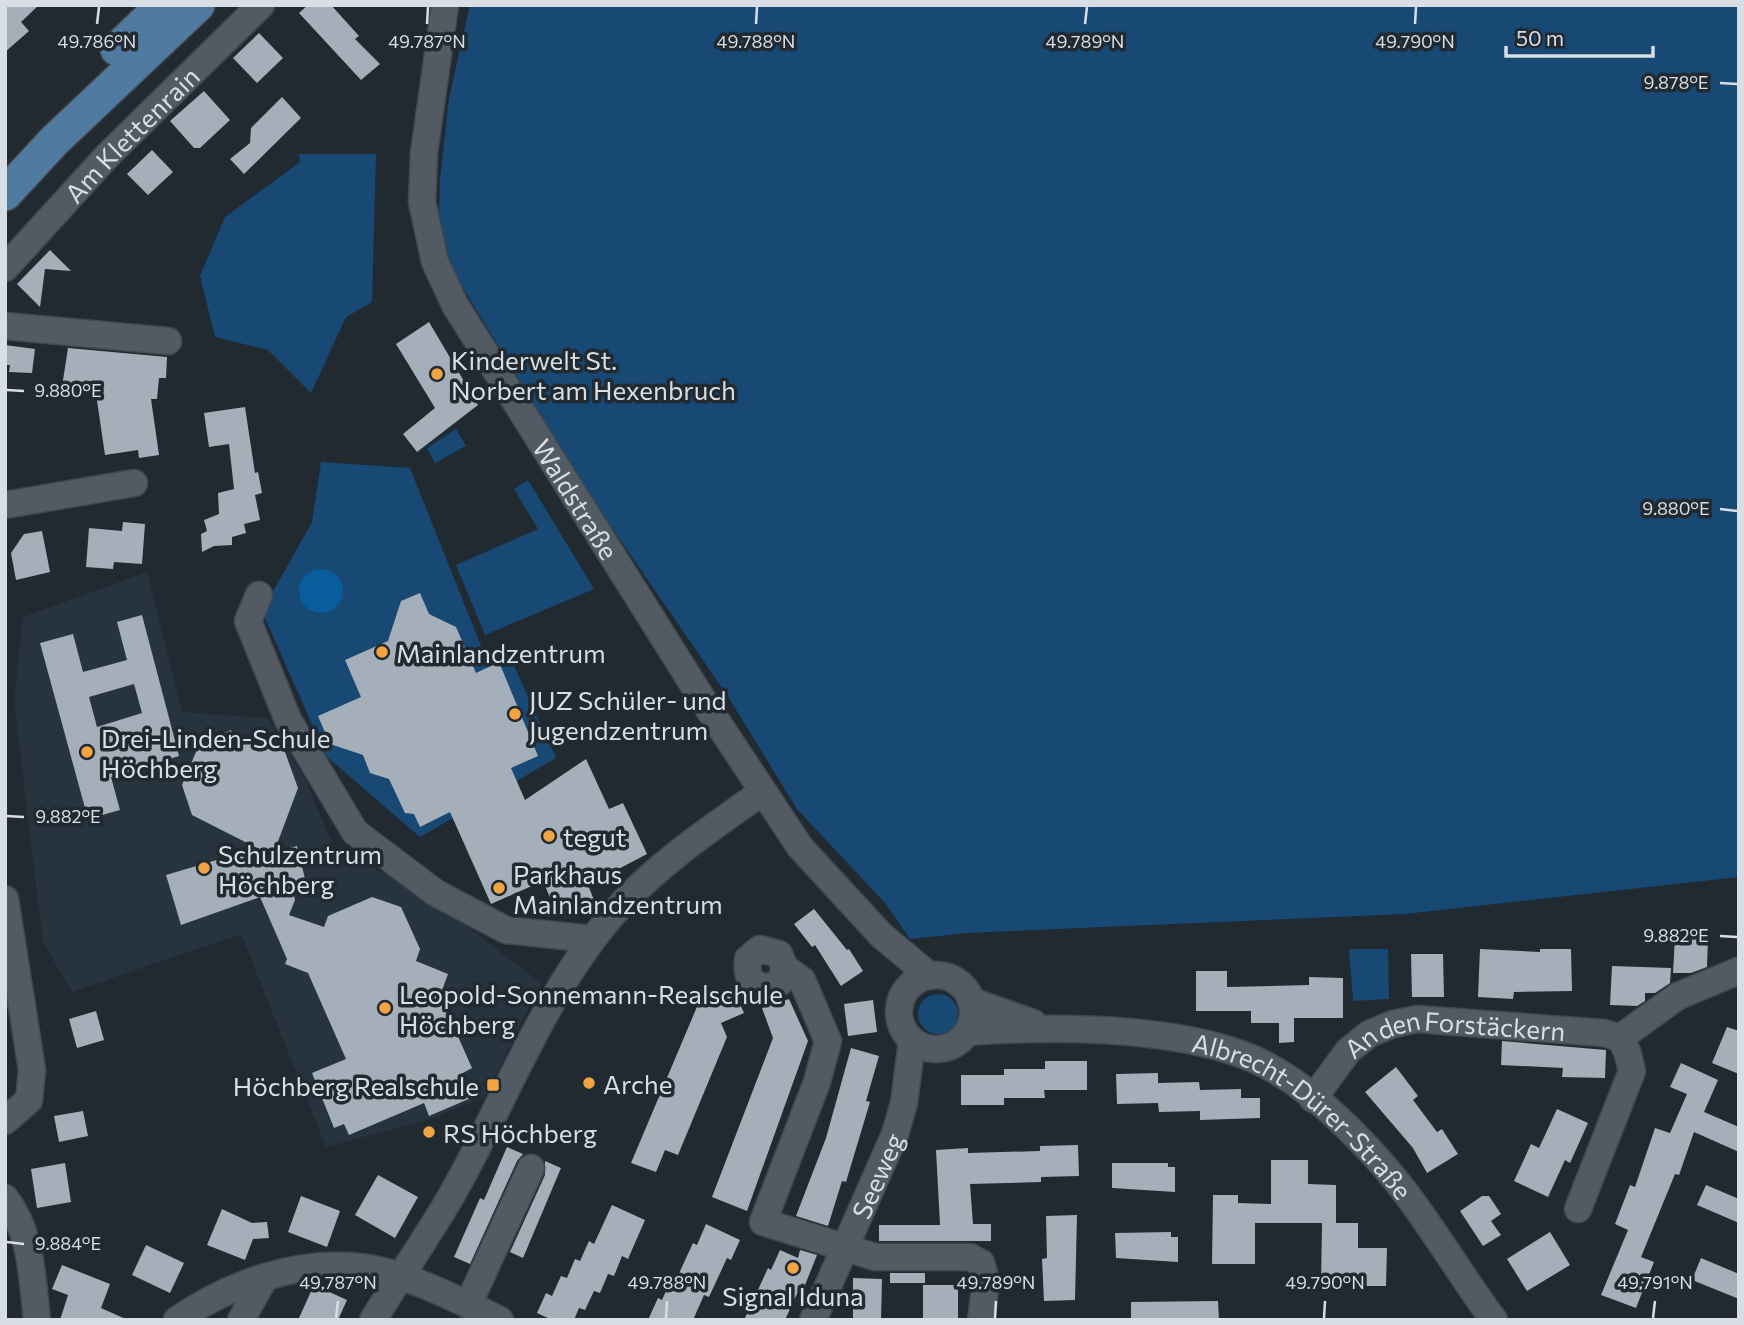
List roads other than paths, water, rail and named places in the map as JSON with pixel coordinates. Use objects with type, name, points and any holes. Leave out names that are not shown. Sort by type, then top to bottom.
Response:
[{"type":"main road","points":[[5,160],[163,5]]},
{"type":"main road","points":[[5,194],[63,132],[198,5]]},
{"type":"street","name":"Am Klettenrain","points":[[5,268],[108,155],[261,5]]},
{"type":"street","name":"Waldstraße","points":[[445,5],[424,153],[422,202],[435,262],[454,305],[762,792],[800,847],[881,935],[930,976]]},
{"type":"street","points":[[5,326],[168,341]]},
{"type":"street","points":[[5,505],[134,483]]},
{"type":"street","points":[[259,595],[248,621],[263,659],[288,720],[355,832],[436,893],[506,930],[592,939]]},
{"type":"street","points":[[373,1320],[450,1198],[532,1039],[592,939],[622,904],[685,846],[762,792]]},
{"type":"street","points":[[5,899],[32,1070],[29,1100],[5,1121]]},
{"type":"street","name":"Waldstraße","points":[[881,935],[903,996]]},
{"type":"street","points":[[785,968],[803,980],[828,1041],[817,1082],[763,1222],[844,1248]]},
{"type":"street","points":[[1578,1209],[1632,1071],[1627,1051],[1620,1038],[1678,996],[1738,971]]},
{"type":"street","points":[[930,976],[953,979],[962,986],[971,1002],[972,1020],[959,1042],[924,1045],[900,1020],[903,996],[909,986],[930,976]]},
{"type":"street","name":"Albrecht-Dürer-Straße","points":[[971,1002],[1041,1026]]},
{"type":"street","name":"An den Forstäckern","points":[[1314,1099],[1348,1051],[1369,1034],[1416,1019],[1604,1033],[1620,1038]]},
{"type":"street","name":"Albrecht-Dürer-Straße","points":[[967,1032],[1041,1026],[1164,1036],[1232,1051],[1276,1072],[1314,1099],[1376,1157],[1494,1320]]},
{"type":"street","name":"Seeweg","points":[[813,1320],[883,1163],[924,1045]]},
{"type":"street","points":[[468,1305],[531,1168]]},
{"type":"street","points":[[5,1198],[15,1210],[27,1241],[37,1320]]},
{"type":"street","name":"Seeweg","points":[[844,1248],[875,1257],[970,1257],[981,1263],[986,1280],[981,1320]]},
{"type":"street","points":[[177,1320],[205,1300],[265,1277],[325,1266],[361,1267],[399,1277],[500,1320]]},
{"type":"street","points":[[241,1320],[265,1277]]},
{"type":"place","name":"Kinderwelt St. Norbert am Hexenbruch","points":[[437,374]]},
{"type":"place","name":"Mainlandzentrum","points":[[382,652]]},
{"type":"place","name":"JUZ Schüler- und Jugendzentrum","points":[[515,714]]},
{"type":"place","name":"Drei-Linden-Schule Höchberg","points":[[87,752]]},
{"type":"place","name":"tegut","points":[[549,836]]},
{"type":"place","name":"Schulzentrum Höchberg","points":[[204,868]]},
{"type":"place","name":"Parkhaus Mainlandzentrum","points":[[499,888]]},
{"type":"place","name":"Leopold-Sonnemann-Realschule Höchberg","points":[[385,1008]]},
{"type":"place","name":"Arche","points":[[589,1083]]},
{"type":"place","name":"Höchberg Realschule","points":[[493,1085]]},
{"type":"place","name":"RS Höchberg","points":[[429,1132]]},
{"type":"place","name":"Signal Iduna","points":[[793,1268]]}]
